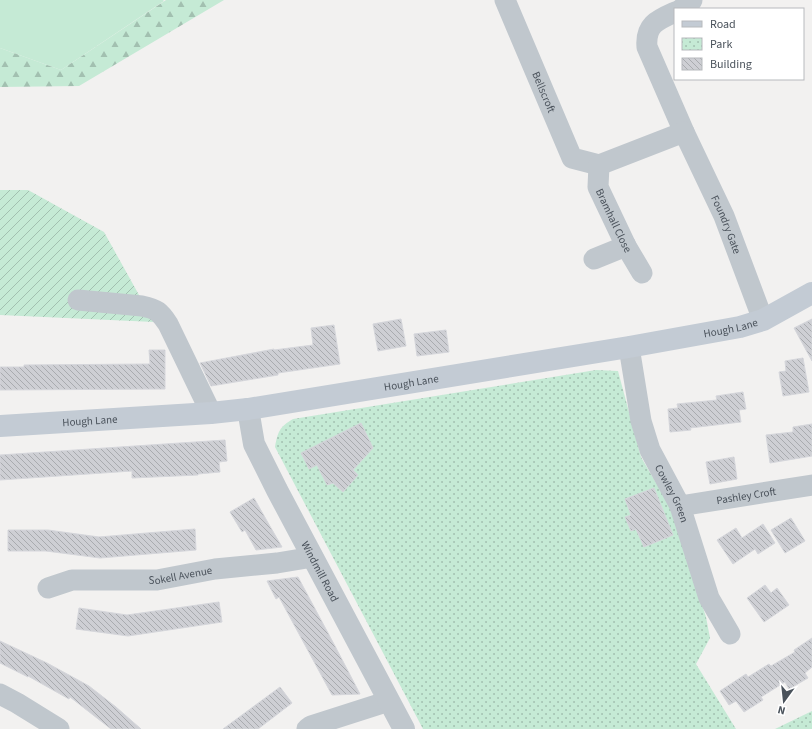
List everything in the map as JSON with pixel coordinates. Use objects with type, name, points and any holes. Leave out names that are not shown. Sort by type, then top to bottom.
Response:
[{"type":"main road","name":"Hough Lane","points":[[0,426],[211,414],[629,347],[740,327],[763,320],[812,293]]},
{"type":"street","name":"Bellscroft","points":[[505,0],[572,158],[599,165]]},
{"type":"street","points":[[683,8],[689,5],[692,0]]},
{"type":"street","name":"Foundry Gate","points":[[674,12],[656,21],[650,29],[646,39],[647,47],[684,132],[724,216],[763,320]]},
{"type":"street","points":[[599,165],[684,132]]},
{"type":"street","name":"Bramhall Close","points":[[599,165],[598,187],[626,246],[642,273]]},
{"type":"street","points":[[594,260],[626,246]]},
{"type":"street","points":[[78,300],[142,306],[159,312],[168,324],[211,414]]},
{"type":"street","name":"Cowley Green","points":[[629,347],[641,421],[645,436],[650,450],[680,506],[709,598],[730,634]]},
{"type":"street","name":"Windmill Road","points":[[248,409],[254,444],[404,729]]},
{"type":"street","name":"Pashley Croft","points":[[680,506],[812,485]]},
{"type":"street","name":"Sokell Avenue","points":[[48,588],[72,580],[157,580],[215,569],[277,563],[313,557]]},
{"type":"street","points":[[0,694],[59,729]]},
{"type":"street","points":[[307,729],[311,726],[343,715],[389,701]]},
{"type":"green space","points":[[0,0],[164,1],[61,70],[0,48]]},
{"type":"green space","points":[[166,0],[224,0],[79,86],[0,87],[0,48],[61,70]]},
{"type":"green space","points":[[0,190],[28,190],[104,232],[154,322],[0,315]]},
{"type":"green space","points":[[596,370],[618,371],[641,457],[670,507],[706,617],[710,638],[696,664],[736,729],[423,729],[275,447],[280,430],[293,419]]},
{"type":"green space","points":[[812,711],[812,729],[775,729]]},
{"type":"building","points":[[401,319],[406,346],[378,351],[373,324]]},
{"type":"building","points":[[812,319],[812,361],[794,328]]},
{"type":"building","points":[[334,325],[340,364],[278,373],[278,375],[211,386],[200,363],[274,349],[313,345],[311,328]]},
{"type":"building","points":[[446,330],[449,352],[417,356],[414,334]]},
{"type":"building","points":[[149,350],[165,350],[165,389],[0,390],[0,367],[24,367],[24,365],[150,364]]},
{"type":"building","points":[[803,358],[809,392],[783,396],[779,372],[786,371],[785,361]]},
{"type":"building","points":[[743,392],[746,409],[739,410],[741,422],[670,432],[668,409],[678,408],[677,404],[717,400],[716,396]]},
{"type":"building","points":[[361,423],[373,448],[353,470],[358,475],[343,492],[333,483],[327,485],[317,465],[309,469],[301,453]]},
{"type":"building","points":[[812,424],[812,456],[770,463],[766,435],[793,432],[793,427]]},
{"type":"building","points":[[225,440],[227,461],[219,462],[220,472],[198,475],[132,478],[132,471],[0,480],[0,455]]},
{"type":"building","points":[[734,457],[737,479],[710,484],[706,462]]},
{"type":"building","points":[[654,488],[673,535],[644,547],[636,529],[631,531],[625,517],[631,515],[625,499]]},
{"type":"building","points":[[254,498],[282,547],[256,550],[245,530],[242,532],[230,512]]},
{"type":"building","points":[[791,518],[805,541],[785,553],[771,530]]},
{"type":"building","points":[[763,524],[775,543],[758,554],[755,549],[733,564],[717,540],[736,528],[742,538]]},
{"type":"building","points":[[195,529],[196,550],[100,558],[46,551],[8,551],[8,530],[48,530],[99,537]]},
{"type":"building","points":[[298,577],[360,694],[332,695],[279,597],[276,599],[267,581]]},
{"type":"building","points":[[765,585],[771,593],[777,588],[789,605],[764,622],[747,598]]},
{"type":"building","points":[[219,602],[222,622],[128,636],[76,629],[79,608],[127,615]]},
{"type":"building","points":[[812,638],[812,667],[805,673],[808,678],[789,689],[785,682],[761,697],[763,700],[744,712],[736,701],[729,705],[720,691],[746,674],[748,677],[769,664],[771,666],[795,652],[794,650]]},
{"type":"building","points":[[0,641],[47,663],[89,686],[141,729],[111,729],[70,697],[69,699],[28,676],[0,663]]},
{"type":"building","points":[[280,687],[292,703],[258,729],[223,729]]}]
